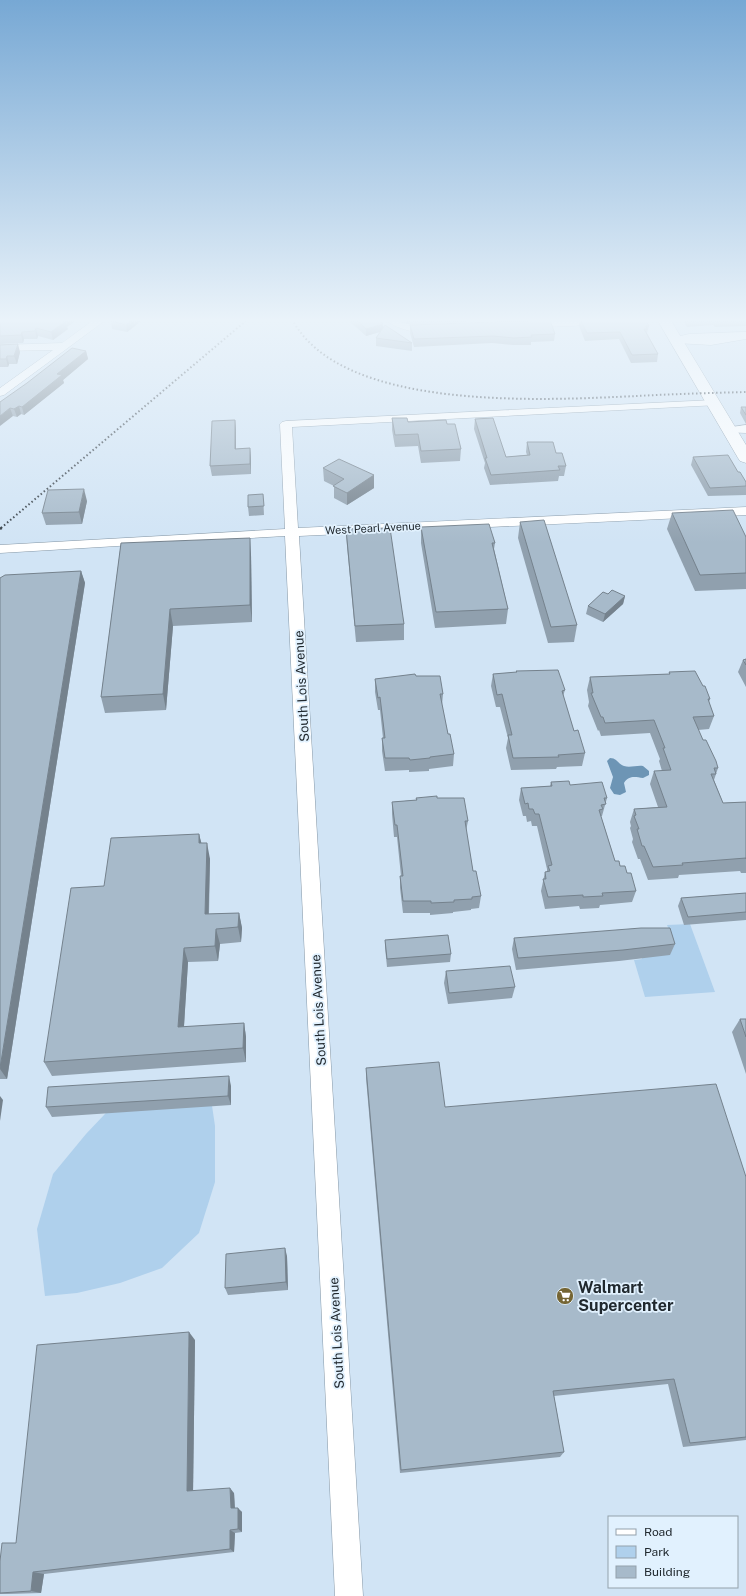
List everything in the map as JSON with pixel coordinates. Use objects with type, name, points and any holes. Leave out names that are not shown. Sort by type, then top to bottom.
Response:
[{"type":"street","points":[[708,393],[746,458]]},
{"type":"street","name":"South Lois Avenue","points":[[350,1596],[286,424],[714,403]]},
{"type":"street","points":[[729,430],[746,429]]},
{"type":"street","name":"West Pearl Avenue","points":[[0,548],[293,532],[746,511]]},
{"type":"green space","points":[[690,924],[715,992],[645,997],[634,960],[642,959],[637,941],[673,940],[667,925]]},
{"type":"green space","points":[[210,1092],[215,1126],[215,1182],[199,1233],[162,1268],[120,1283],[77,1293],[45,1296],[37,1229],[53,1174],[86,1134],[122,1096]]},
{"type":"shaded area","points":[[610,758],[624,766],[643,766],[649,771],[649,775],[643,778],[632,777],[626,780],[624,783],[626,792],[620,795],[614,794],[610,788],[613,777],[607,761]]},
{"type":"building","points":[[12,393],[39,393],[22,407],[19,406],[14,409],[10,408],[0,416],[0,402]]},
{"type":"building","points":[[741,407],[746,407],[746,415]]},
{"type":"building","points":[[392,418],[407,418],[408,422],[446,420],[447,424],[455,424],[461,449],[421,451],[418,434],[395,435]]},
{"type":"building","points":[[493,418],[506,457],[530,455],[527,442],[553,442],[556,453],[562,453],[566,466],[558,466],[560,470],[491,475],[475,419]]},
{"type":"building","points":[[235,420],[235,449],[250,448],[250,464],[210,466],[212,421]]},
{"type":"building","points":[[728,455],[746,482],[746,486],[710,488],[693,457]]},
{"type":"building","points":[[339,459],[374,475],[347,493],[333,486],[344,479],[323,468]]},
{"type":"building","points":[[84,489],[79,512],[42,513],[48,490]]},
{"type":"building","points":[[263,494],[264,506],[248,507],[248,495]]},
{"type":"building","points":[[733,510],[746,537],[746,573],[700,575],[672,513]]},
{"type":"building","points":[[544,520],[577,625],[551,627],[520,522]]},
{"type":"building","points":[[489,524],[495,543],[492,543],[508,609],[436,612],[421,527]]},
{"type":"building","points":[[390,528],[404,624],[355,626],[346,529]]},
{"type":"building","points":[[250,538],[250,605],[170,609],[163,694],[101,697],[121,543]]},
{"type":"building","points":[[81,571],[0,1068],[0,578],[5,575]]},
{"type":"building","points":[[612,590],[625,596],[605,614],[588,606],[603,592],[608,594]]},
{"type":"building","points":[[558,670],[565,690],[562,691],[574,731],[578,730],[585,753],[558,755],[559,757],[513,758],[508,735],[512,735],[502,694],[497,695],[493,674],[517,672],[516,671]]},
{"type":"building","points":[[695,671],[703,686],[705,686],[714,716],[693,717],[703,740],[706,740],[716,761],[718,768],[714,768],[716,774],[711,774],[723,803],[746,802],[746,858],[653,867],[644,846],[642,846],[637,829],[639,829],[634,816],[636,815],[634,809],[667,807],[654,771],[671,770],[663,748],[665,748],[654,720],[605,723],[591,693],[593,693],[590,677],[670,674],[669,672]]},
{"type":"building","points":[[415,674],[416,676],[440,676],[443,694],[440,694],[448,734],[450,734],[454,754],[410,760],[409,758],[385,758],[382,738],[385,738],[380,697],[378,698],[375,679]]},
{"type":"building","points":[[569,781],[570,785],[602,782],[607,798],[604,798],[606,804],[601,805],[603,809],[599,810],[615,861],[619,861],[620,866],[625,866],[627,873],[631,873],[636,891],[602,893],[603,896],[583,897],[583,895],[548,897],[543,879],[546,879],[545,872],[550,871],[548,866],[552,865],[539,814],[535,814],[533,809],[529,809],[528,803],[525,804],[521,788],[552,786],[551,782]]},
{"type":"building","points":[[437,796],[437,798],[464,798],[468,821],[465,821],[473,871],[476,871],[481,896],[472,897],[472,899],[454,900],[454,902],[431,903],[431,901],[403,901],[400,876],[403,876],[397,825],[395,825],[392,802],[417,800],[416,798]]},
{"type":"building","points":[[199,834],[199,843],[207,843],[205,914],[239,913],[238,927],[216,929],[215,946],[184,948],[178,1027],[244,1023],[243,1048],[44,1062],[71,888],[104,886],[111,838]]},
{"type":"building","points":[[746,893],[746,912],[688,917],[681,898]]},
{"type":"building","points":[[641,928],[670,928],[675,944],[623,950],[518,958],[514,938]]},
{"type":"building","points":[[448,935],[451,954],[387,959],[385,940]]},
{"type":"building","points":[[510,966],[515,987],[449,993],[446,971]]},
{"type":"building","points":[[740,1019],[746,1019],[746,1037]]},
{"type":"building","name":"Walmart Supercenter","points":[[439,1062],[445,1107],[716,1084],[746,1177],[746,1437],[690,1443],[674,1379],[553,1391],[564,1452],[401,1470],[366,1068]]},
{"type":"building","points":[[229,1076],[228,1096],[46,1107],[48,1087]]},
{"type":"building","points":[[285,1248],[286,1282],[225,1288],[226,1254]]},
{"type":"building","points":[[189,1332],[187,1491],[230,1488],[231,1508],[238,1508],[238,1529],[230,1530],[230,1549],[33,1572],[31,1591],[0,1593],[0,1561],[2,1543],[16,1543],[37,1345]]},
{"type":"railway","points":[[1,528],[160,393]]},
{"type":"railway","points":[[446,393],[501,398],[552,399],[696,393]]},
{"type":"place","name":"Walmart Supercenter","points":[[565,1296]]}]
